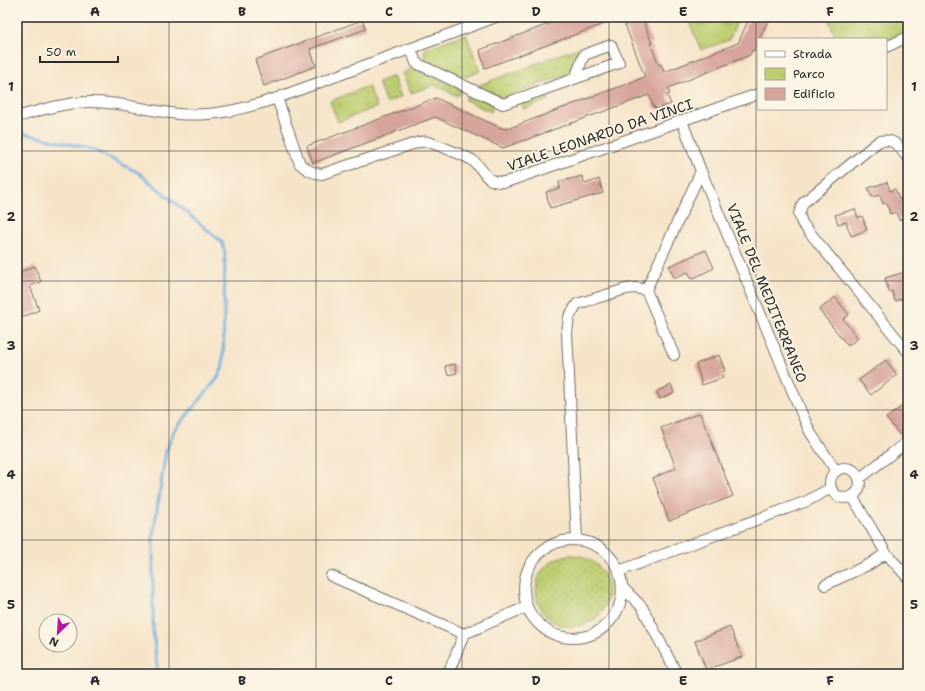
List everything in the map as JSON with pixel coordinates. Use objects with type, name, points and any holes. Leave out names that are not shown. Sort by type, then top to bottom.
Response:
[{"type":"street","points":[[17,117],[59,105],[88,102],[117,103],[178,114],[210,114],[242,108],[274,99],[411,49],[471,21],[496,17]]},
{"type":"street","points":[[887,46],[908,37]]},
{"type":"street","points":[[411,49],[416,63],[502,104],[575,78]]},
{"type":"street","name":"VIALE LEONARDO DA VINCI","points":[[274,99],[300,164],[307,170],[322,174],[419,142],[427,141],[470,159],[481,167],[489,180],[496,183],[506,182],[757,94]]},
{"type":"street","name":"VIALE DEL MEDITERRANEO","points":[[682,121],[782,368],[810,432],[836,471]]},
{"type":"street","points":[[908,158],[895,143],[887,140],[879,141],[803,203],[799,214],[802,223],[908,352]]},
{"type":"street","points":[[674,355],[646,290],[701,171]]},
{"type":"street","points":[[577,540],[567,333],[569,317],[577,304],[626,289],[636,288],[646,290]]},
{"type":"street","points":[[859,479],[908,441]]},
{"type":"street","points":[[845,468],[850,469],[854,471],[859,479],[859,489],[852,496],[842,498],[833,493],[831,488],[831,479],[836,471],[845,468]]},
{"type":"street","points":[[619,572],[807,501],[831,488]]},
{"type":"street","points":[[852,496],[886,553],[908,578]]},
{"type":"street","points":[[563,540],[577,540],[591,543],[603,550],[612,559],[619,572],[622,588],[621,603],[614,617],[604,628],[590,636],[575,639],[560,637],[546,631],[534,620],[526,607],[523,593],[524,579],[529,565],[538,554],[549,545],[563,540]]},
{"type":"street","points":[[825,585],[870,564],[886,553]]},
{"type":"street","points":[[331,576],[464,634]]},
{"type":"street","points":[[622,588],[642,607],[676,674]]},
{"type":"street","points":[[448,674],[464,634],[526,607]]},
{"type":"green space","points":[[687,17],[739,17],[729,40],[701,50]]},
{"type":"green space","points":[[828,17],[908,17],[908,27],[887,40],[887,38],[836,38]]},
{"type":"green space","points":[[466,34],[480,71],[466,77],[429,62],[425,58],[424,53],[426,48]]},
{"type":"green space","points":[[580,47],[570,73],[502,98],[477,86]]},
{"type":"green space","points":[[414,68],[461,90],[458,96],[434,85],[411,93],[402,73]]},
{"type":"green space","points":[[393,76],[401,97],[386,103],[378,82]]},
{"type":"green space","points":[[368,86],[377,107],[338,122],[330,101]]},
{"type":"green space","points":[[469,93],[494,104],[491,112],[465,100]]},
{"type":"green space","points":[[547,93],[549,100],[524,109],[521,102]]},
{"type":"green space","points":[[572,555],[586,558],[598,565],[605,577],[608,591],[605,605],[598,617],[586,624],[572,627],[558,624],[546,617],[539,605],[536,591],[539,577],[546,565],[558,558]]},
{"type":"building","points":[[567,17],[620,18],[485,68],[480,50]]},
{"type":"building","points":[[622,17],[642,17],[652,43],[650,43],[659,65],[661,64],[664,72],[738,43],[750,17],[770,17],[760,38],[757,38],[754,51],[752,50],[750,55],[668,88],[670,94],[667,95],[671,104],[656,109],[655,107],[654,108],[649,95],[503,148],[435,117],[313,163],[307,146],[436,98],[501,128],[507,129],[645,77]]},
{"type":"building","points":[[362,20],[366,29],[310,49],[316,66],[264,86],[255,60]]},
{"type":"building","points":[[582,176],[585,184],[599,179],[603,193],[550,208],[546,192],[560,188],[559,182]]},
{"type":"building","points":[[887,182],[890,191],[895,189],[899,199],[906,197],[908,201],[908,217],[899,220],[896,212],[890,214],[887,203],[883,204],[880,195],[872,197],[868,188]]},
{"type":"building","points":[[855,209],[858,218],[862,216],[867,230],[851,236],[846,222],[838,224],[835,215]]},
{"type":"building","points":[[706,250],[714,268],[692,279],[688,272],[674,278],[669,266]]},
{"type":"building","points":[[35,266],[41,282],[30,286],[39,310],[23,317],[19,307],[17,308],[17,273]]},
{"type":"building","points":[[908,271],[908,297],[895,301],[892,291],[889,292],[885,278]]},
{"type":"building","points":[[835,297],[849,315],[843,319],[858,338],[848,346],[819,310]]},
{"type":"building","points":[[719,355],[725,371],[721,372],[723,378],[702,385],[696,364]]},
{"type":"building","points":[[886,360],[897,375],[871,395],[859,380]]},
{"type":"building","points":[[455,364],[457,373],[448,375],[445,366]]},
{"type":"building","points":[[671,385],[674,393],[660,399],[657,391]]},
{"type":"building","points":[[908,402],[908,429],[900,435],[886,418]]},
{"type":"building","points":[[700,413],[733,496],[669,521],[653,478],[676,468],[661,428]]},
{"type":"building","points":[[730,627],[742,657],[706,670],[695,641]]},
{"type":"waterway","points":[[17,132],[92,149],[139,173],[222,242],[225,253],[223,367],[217,379],[174,431],[166,451],[153,536],[153,631],[158,674]]}]
